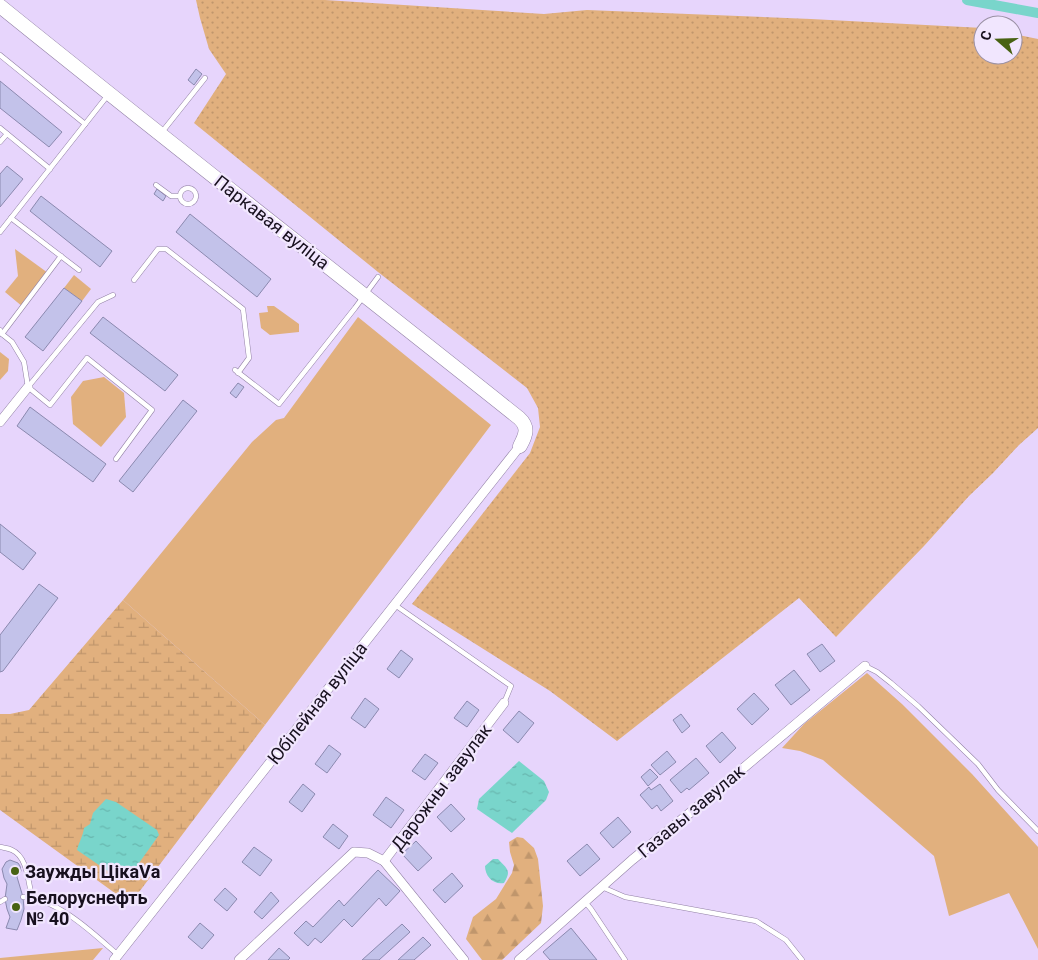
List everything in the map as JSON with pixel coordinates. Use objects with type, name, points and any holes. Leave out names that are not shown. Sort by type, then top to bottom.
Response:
[{"type":"street","name":"Паркавая вуліца","points":[[0,6],[160,135],[523,421],[526,426],[526,432],[520,446]]},
{"type":"street","points":[[0,422],[28,387]]},
{"type":"street","name":"Юбілейная вуліца","points":[[116,957],[520,446]]},
{"type":"street","name":"Газавы завулак","points":[[519,960],[632,860],[865,666]]},
{"type":"street","name":"Дарожны завулак","points":[[239,960],[354,852],[368,853],[384,861],[504,703]]},
{"type":"street","points":[[384,861],[464,960]]},
{"type":"lane","points":[[0,55],[85,124]]},
{"type":"lane","points":[[160,135],[205,78]]},
{"type":"lane","points":[[0,232],[109,94]]},
{"type":"lane","points":[[0,128],[50,169]]},
{"type":"lane","points":[[0,142],[7,134]]},
{"type":"lane","points":[[156,185],[171,196],[179,196]]},
{"type":"lane","points":[[186,188],[192,189],[196,193],[197,203],[185,204],[179,196],[186,188]]},
{"type":"lane","points":[[11,218],[79,270]]},
{"type":"lane","points":[[134,280],[158,249],[166,249],[243,309],[249,358],[236,371],[279,404],[378,277]]},
{"type":"lane","points":[[61,256],[1,332],[12,342],[24,362],[28,387],[50,405],[87,358],[152,410],[116,459]]},
{"type":"lane","points":[[28,387],[98,302],[113,295]]},
{"type":"lane","points":[[395,605],[511,686],[504,703]]},
{"type":"lane","points":[[865,666],[877,672],[898,688],[978,764],[998,790],[1038,831]]},
{"type":"lane","points":[[0,847],[13,850],[20,856],[24,863],[32,897]]},
{"type":"lane","points":[[602,887],[625,897],[756,921],[786,940],[802,960]]},
{"type":"lane","points":[[23,897],[32,897],[75,918],[116,957]]},
{"type":"lane","points":[[0,902],[5,899]]},
{"type":"lane","points":[[585,902],[625,960]]},
{"type":"green space","points":[[196,0],[325,0],[544,14],[587,10],[973,27],[973,65],[1023,65],[1023,36],[1038,39],[1038,428],[969,496],[924,546],[836,637],[799,598],[617,741],[550,691],[412,604],[530,453],[540,427],[538,408],[527,388],[378,272],[194,123],[226,74],[209,49]]},
{"type":"green space","points":[[15,249],[48,273],[23,307],[5,292],[18,276]]},
{"type":"green space","points":[[74,275],[91,289],[82,301],[64,288]]},
{"type":"green space","points":[[267,306],[274,306],[299,324],[299,332],[270,335],[261,328],[259,313],[268,312]]},
{"type":"green space","points":[[358,317],[491,425],[265,725],[123,600],[252,442],[276,420],[284,418]]},
{"type":"green space","points":[[0,352],[9,359],[8,371],[0,380]]},
{"type":"green space","points":[[104,377],[124,393],[126,417],[101,447],[73,424],[71,397],[83,381]]},
{"type":"green space","points":[[123,600],[265,725],[130,904],[0,810],[0,714],[29,710]]},
{"type":"green space","points":[[867,673],[902,704],[972,774],[1038,847],[1038,949],[1009,893],[949,916],[934,856],[823,760],[800,751],[782,748],[804,724]]},
{"type":"green space","points":[[517,837],[523,838],[534,848],[538,859],[543,906],[541,923],[502,960],[482,960],[466,939],[473,917],[496,899],[512,873],[514,865],[509,842]]},
{"type":"green space","points":[[103,948],[93,960],[0,960],[0,958]]},
{"type":"water","points":[[519,761],[544,781],[549,792],[546,800],[512,833],[477,809],[479,799]]},
{"type":"water","points":[[106,799],[116,802],[157,830],[159,835],[129,877],[123,880],[77,850],[84,828],[90,824],[93,813]]},
{"type":"water","points":[[493,859],[498,859],[508,872],[504,883],[496,883],[486,873],[485,866]]},
{"type":"building","points":[[196,69],[202,74],[194,85],[188,80]]},
{"type":"building","points":[[0,81],[62,132],[49,147],[0,108]]},
{"type":"building","points":[[7,166],[23,179],[0,207],[0,174]]},
{"type":"building","points":[[157,189],[166,196],[163,201],[154,194]]},
{"type":"building","points":[[41,196],[112,251],[100,267],[30,211]]},
{"type":"building","points":[[190,214],[271,279],[257,297],[176,232]]},
{"type":"building","points":[[64,288],[82,301],[43,351],[25,337]]},
{"type":"building","points":[[103,317],[178,375],[165,391],[90,333]]},
{"type":"building","points":[[238,383],[244,387],[236,398],[230,393]]},
{"type":"building","points":[[183,400],[197,411],[133,492],[119,481]]},
{"type":"building","points":[[30,407],[106,464],[93,482],[17,426]]},
{"type":"building","points":[[0,524],[36,553],[23,570],[0,552]]},
{"type":"building","points":[[39,584],[58,598],[3,671],[0,672],[0,635]]},
{"type":"building","points":[[822,644],[835,661],[820,672],[807,654]]},
{"type":"building","points":[[401,650],[413,659],[399,678],[387,669]]},
{"type":"building","points":[[794,670],[810,690],[791,705],[775,685]]},
{"type":"building","points":[[754,693],[769,709],[752,725],[737,709]]},
{"type":"building","points":[[365,698],[379,709],[365,728],[351,718]]},
{"type":"building","points":[[467,701],[479,710],[467,727],[454,718]]},
{"type":"building","points":[[519,711],[534,723],[518,743],[503,730]]},
{"type":"building","points":[[681,714],[690,726],[682,733],[673,720]]},
{"type":"building","points":[[722,732],[736,748],[720,763],[706,746]]},
{"type":"building","points":[[329,745],[341,754],[327,773],[315,764]]},
{"type":"building","points":[[667,751],[676,762],[660,775],[651,765]]},
{"type":"building","points":[[425,754],[438,763],[425,780],[412,771]]},
{"type":"building","points":[[696,758],[709,773],[689,790],[687,788],[681,793],[670,780]]},
{"type":"building","points":[[650,769],[658,777],[648,786],[641,777]]},
{"type":"building","points":[[303,784],[315,794],[302,812],[289,802]]},
{"type":"building","points":[[660,784],[673,801],[661,811],[657,805],[652,809],[640,795],[649,787],[651,790]]},
{"type":"building","points":[[386,797],[404,810],[391,828],[373,815]]},
{"type":"building","points":[[451,804],[465,819],[451,832],[437,817]]},
{"type":"building","points":[[618,817],[631,832],[613,848],[600,833]]},
{"type":"building","points":[[333,824],[348,836],[339,849],[323,837]]},
{"type":"building","points":[[416,841],[432,858],[418,871],[402,854]]},
{"type":"building","points":[[587,844],[600,859],[580,876],[567,861]]},
{"type":"building","points":[[254,847],[272,860],[260,876],[242,862]]},
{"type":"building","points":[[10,860],[18,863],[21,871],[17,877],[23,897],[24,909],[17,930],[6,928],[10,917],[5,899],[7,884],[2,869],[6,862]]},
{"type":"building","points":[[378,870],[400,891],[386,906],[379,898],[352,927],[344,919],[321,943],[315,938],[308,946],[294,933],[306,921],[313,927],[339,900],[344,906]]},
{"type":"building","points":[[452,873],[463,886],[445,903],[433,890]]},
{"type":"building","points":[[225,888],[237,899],[227,911],[214,900]]},
{"type":"building","points":[[271,892],[279,901],[262,919],[254,912]]},
{"type":"building","points":[[200,923],[214,935],[202,949],[188,937]]},
{"type":"building","points":[[402,924],[410,932],[379,960],[362,960]]},
{"type":"building","points":[[571,928],[597,960],[550,960],[543,952]]},
{"type":"building","points":[[423,937],[431,945],[414,960],[398,960]]},
{"type":"building","points":[[279,948],[290,958],[288,960],[268,960]]},
{"type":"waterway","points":[[967,0],[1038,13]]},
{"type":"place","name":"Заужды ЦікаVа","points":[[15,871]]},
{"type":"place","name":"Белоруснефть № 40","points":[[16,907]]}]
